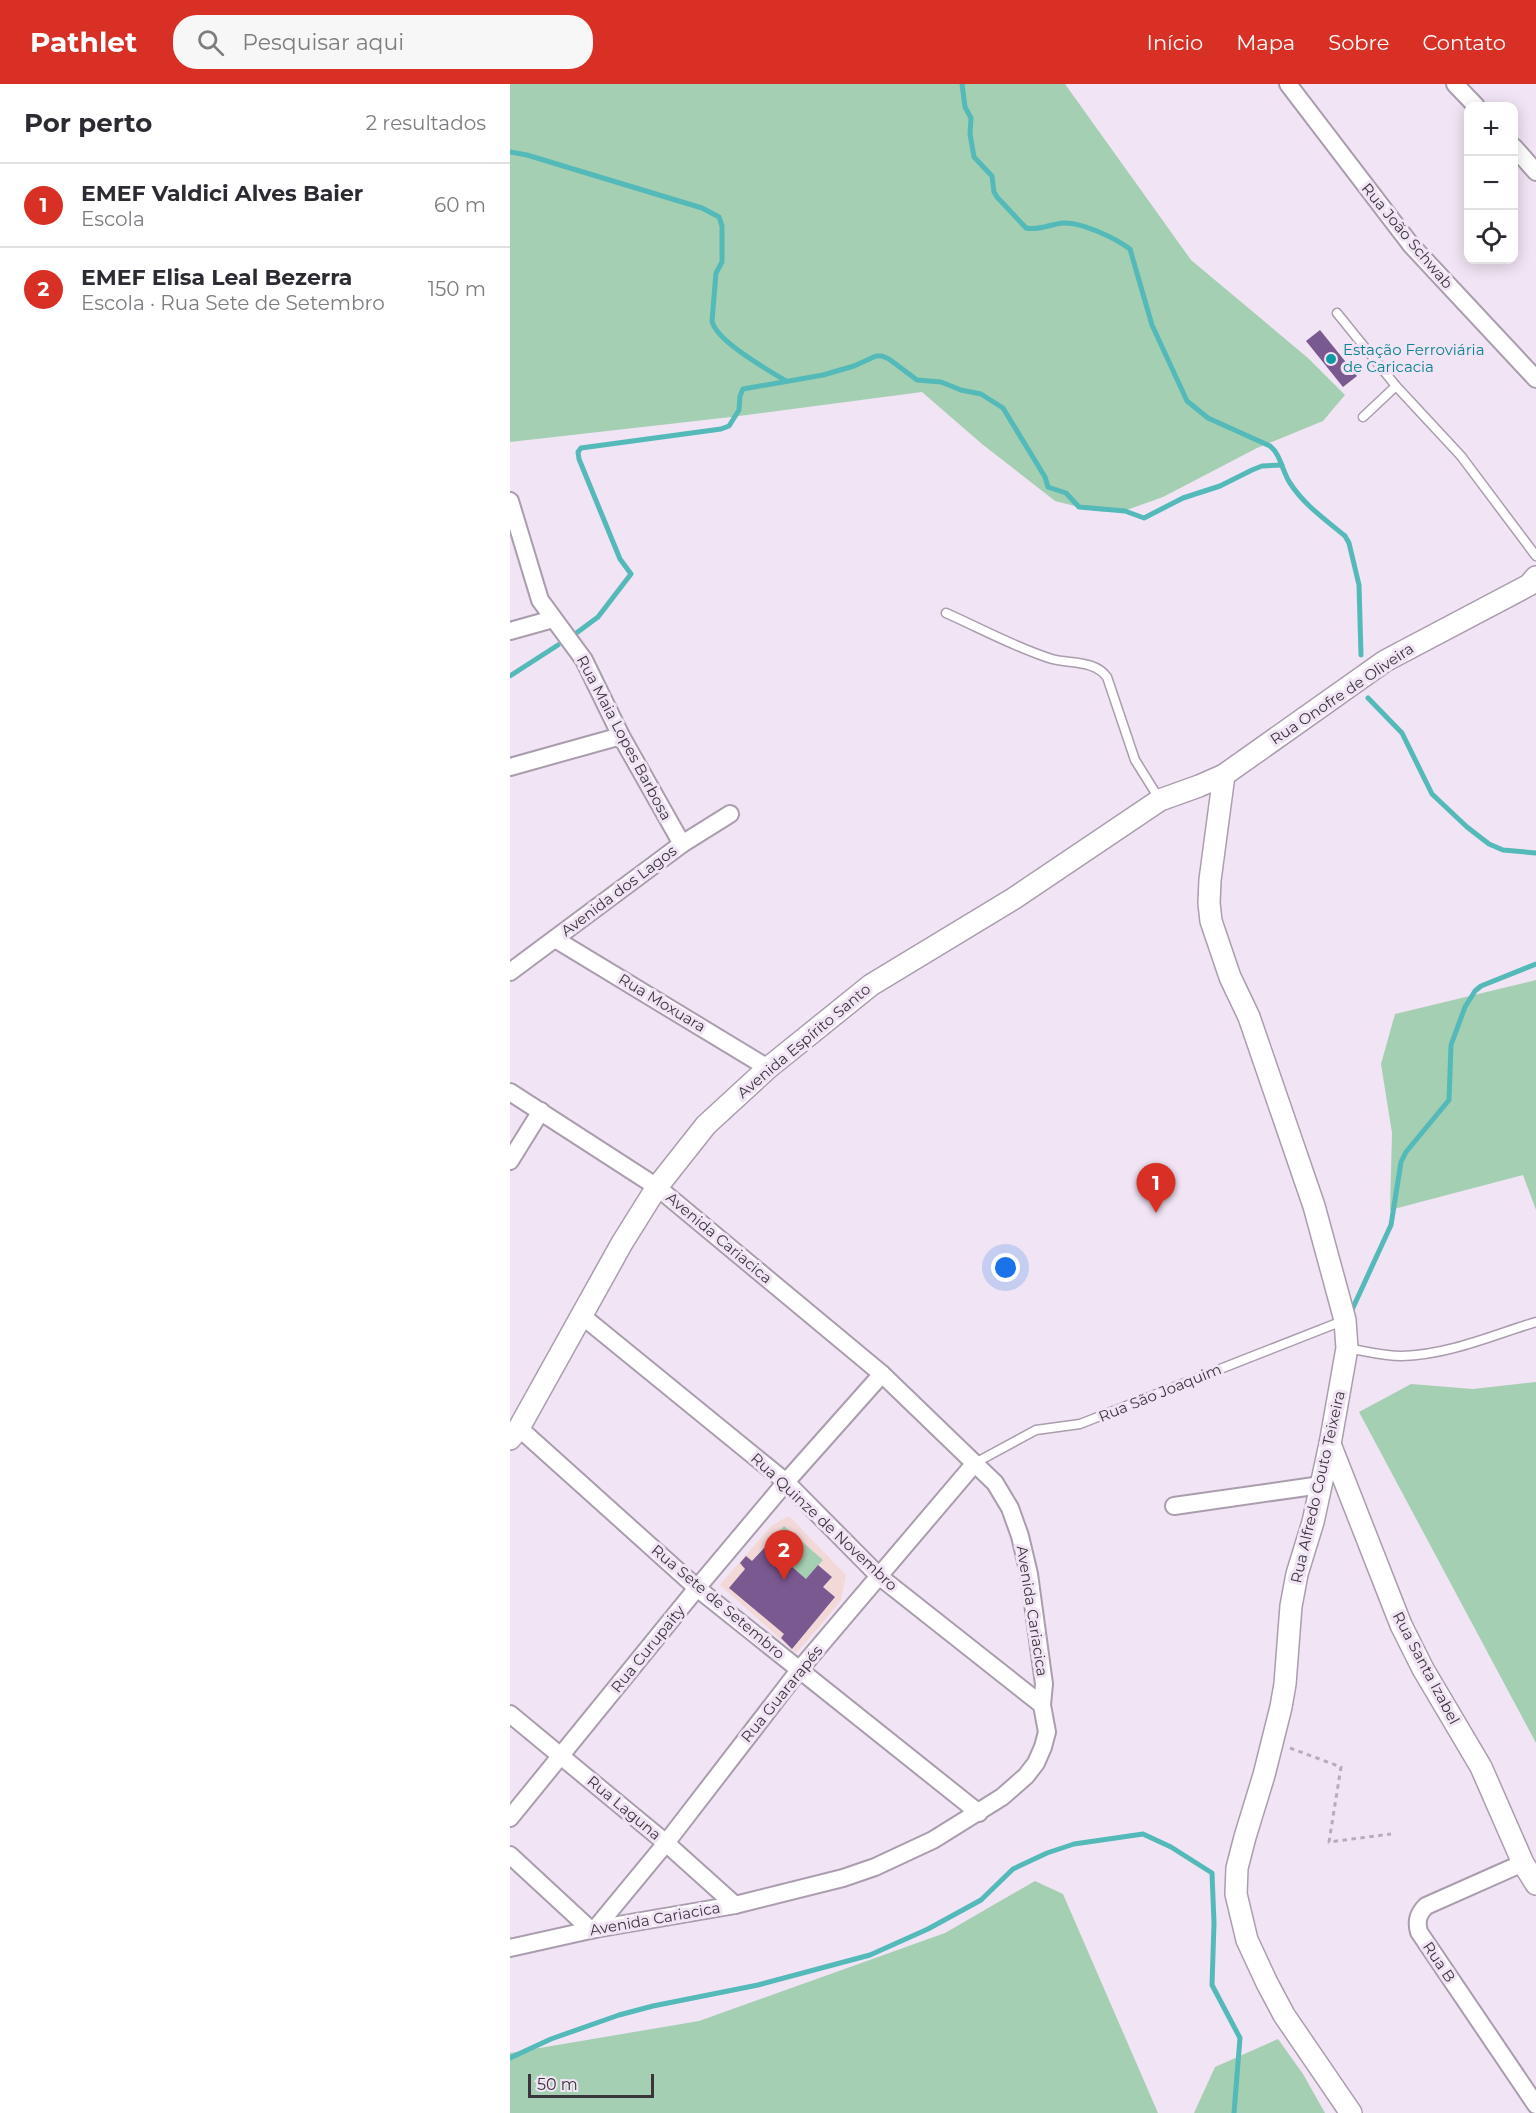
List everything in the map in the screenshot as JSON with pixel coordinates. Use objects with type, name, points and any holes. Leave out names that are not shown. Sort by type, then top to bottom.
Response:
[{"type":"street","name":"Rua João Schwab","points":[[1288,84],[1411,245],[1536,379]]},
{"type":"street","points":[[1455,84],[1472,102]]},
{"type":"street","points":[[1518,152],[1536,172]]},
{"type":"street","name":"Rua Maia Lopes Barbosa","points":[[510,501],[540,600],[584,660],[621,736],[682,844]]},
{"type":"street","name":"Rua Onofre de Oliveira","points":[[1224,775],[1385,661],[1534,585]]},
{"type":"street","points":[[510,631],[553,619]]},
{"type":"street","points":[[510,767],[621,736]]},
{"type":"street","name":"Avenida Espírito Santo","points":[[514,1433],[657,1187],[700,1131],[768,1068],[871,986],[1013,899],[1160,800],[1224,775]]},
{"type":"street","name":"Rua Alfredo Couto Teixeira","points":[[1224,775],[1210,880],[1211,921],[1230,977],[1249,1017],[1314,1206],[1345,1320],[1347,1348],[1313,1522],[1297,1574],[1285,1684],[1273,1742],[1237,1868],[1236,1894],[1240,1915],[1255,1959],[1284,2015],[1351,2113]]},
{"type":"street","name":"Avenida dos Lagos","points":[[510,972],[682,844],[730,814]]},
{"type":"street","name":"Rua Moxuara","points":[[555,939],[768,1068]]},
{"type":"street","name":"Avenida Cariacica","points":[[510,1092],[657,1187],[882,1374],[995,1483],[1010,1508],[1020,1536],[1029,1574],[1044,1684],[1042,1704],[1047,1732],[1036,1763],[1018,1783],[979,1813],[933,1840],[875,1867],[843,1878],[735,1905],[593,1929],[510,1948]]},
{"type":"street","points":[[510,1161],[541,1111]]},
{"type":"street","name":"Rua Quinze de Novembro","points":[[581,1315],[786,1482],[880,1577],[1042,1704]]},
{"type":"street","name":"Rua Curupaity","points":[[510,1818],[697,1588],[786,1482],[882,1374]]},
{"type":"street","name":"Rua Sete de Setembro","points":[[514,1433],[697,1588],[979,1813]]},
{"type":"street","name":"Rua Santa Izabel","points":[[1330,1444],[1401,1625],[1423,1669],[1481,1767],[1523,1863],[1536,1884]]},
{"type":"street","name":"Rua Guararapés","points":[[593,1929],[666,1843],[800,1669],[975,1463]]},
{"type":"street","points":[[1174,1506],[1321,1485]]},
{"type":"street","name":"Rua Laguna","points":[[510,1714],[666,1843],[735,1905]]},
{"type":"street","points":[[510,1855],[593,1929]]},
{"type":"street","name":"Rua B","points":[[1523,1863],[1426,1906],[1420,1912],[1417,1924],[1426,1942],[1536,2105]]},
{"type":"lane","points":[[1337,314],[1396,387],[1461,456],[1536,556]]},
{"type":"lane","points":[[1363,417],[1396,387]]},
{"type":"lane","points":[[946,613],[1040,655],[1090,665],[1103,671],[1135,760],[1160,800]]},
{"type":"lane","name":"Rua São Joaquim","points":[[975,1463],[1036,1430],[1080,1424],[1345,1320]]},
{"type":"lane","points":[[1347,1348],[1380,1354],[1422,1355],[1453,1348],[1536,1322]]},
{"type":"path","points":[[1273,1742],[1341,1767],[1329,1842],[1391,1834]]},
{"type":"shaded area","points":[[789,1516],[846,1575],[841,1600],[796,1653],[720,1585],[772,1525]]},
{"type":"green space","points":[[510,84],[1065,84],[1191,260],[1308,358],[1345,395],[1323,421],[1257,448],[1163,497],[1121,512],[1095,511],[1055,501],[982,444],[922,392],[731,417],[510,442]]},
{"type":"green space","points":[[1536,980],[1536,1210],[1523,1175],[1390,1210],[1392,1133],[1381,1064],[1395,1014]]},
{"type":"green space","points":[[1536,1382],[1536,1743],[1359,1412],[1411,1384],[1473,1389]]},
{"type":"green space","points":[[784,1526],[823,1560],[806,1579],[767,1545]]},
{"type":"green space","points":[[1035,1881],[1063,1894],[1158,2113],[510,2113],[510,2053],[699,2021],[945,1933]]},
{"type":"green space","points":[[1278,2039],[1303,2074],[1325,2113],[1194,2113],[1215,2067]]},
{"type":"building","name":"Estação Ferroviária de Caricacia","points":[[1320,330],[1357,376],[1343,387],[1306,341]]},
{"type":"building","points":[[767,1545],[806,1579],[818,1565],[832,1577],[823,1587],[835,1597],[792,1649],[781,1638],[784,1634],[729,1588],[745,1569],[740,1563],[746,1556],[752,1561]]},
{"type":"waterway","points":[[962,84],[965,107],[971,118],[970,134],[974,157],[992,176],[997,197],[1026,228],[1071,223],[1089,228],[1130,249],[1152,325],[1187,401],[1208,418],[1270,446],[1277,454],[1287,478],[1296,491],[1316,512],[1345,536],[1349,543],[1359,585],[1361,655]]},
{"type":"waterway","points":[[510,152],[527,155],[702,208],[719,217],[722,226],[722,262],[716,273],[712,321],[716,329],[732,346],[786,381]]},
{"type":"waterway","points":[[575,634],[598,617],[631,574],[620,559],[579,459],[578,452],[581,448],[721,429],[729,426],[739,410],[743,389],[823,375],[854,366],[876,356],[889,359],[917,380],[941,382],[961,390],[981,394],[1003,408],[1045,477],[1048,487],[1066,493],[1079,507],[1125,511],[1144,518],[1183,498],[1220,486],[1262,466],[1282,465]]},
{"type":"waterway","points":[[510,676],[558,645]]},
{"type":"waterway","points":[[1368,698],[1402,733],[1432,794],[1467,827],[1489,844],[1503,850],[1536,853]]},
{"type":"waterway","points":[[1351,1312],[1391,1225],[1401,1162],[1406,1152],[1449,1100],[1451,1045],[1465,1007],[1481,986],[1536,964]]},
{"type":"waterway","points":[[510,2058],[551,2039],[619,2015],[758,1985],[870,1955],[928,1929],[981,1900],[1013,1869],[1047,1853],[1074,1844],[1143,1834],[1171,1847],[1212,1873],[1214,1923],[1212,1985],[1240,2038],[1234,2113]]},
{"type":"place","name":"Estação Ferroviária de Caricacia","points":[[1331,359]]},
{"type":"place","name":"EMEF Valdici Alves Baier","points":[[1156,1213]]},
{"type":"place","name":"EMEF Elisa Leal Bezerra","points":[[784,1580]]}]
